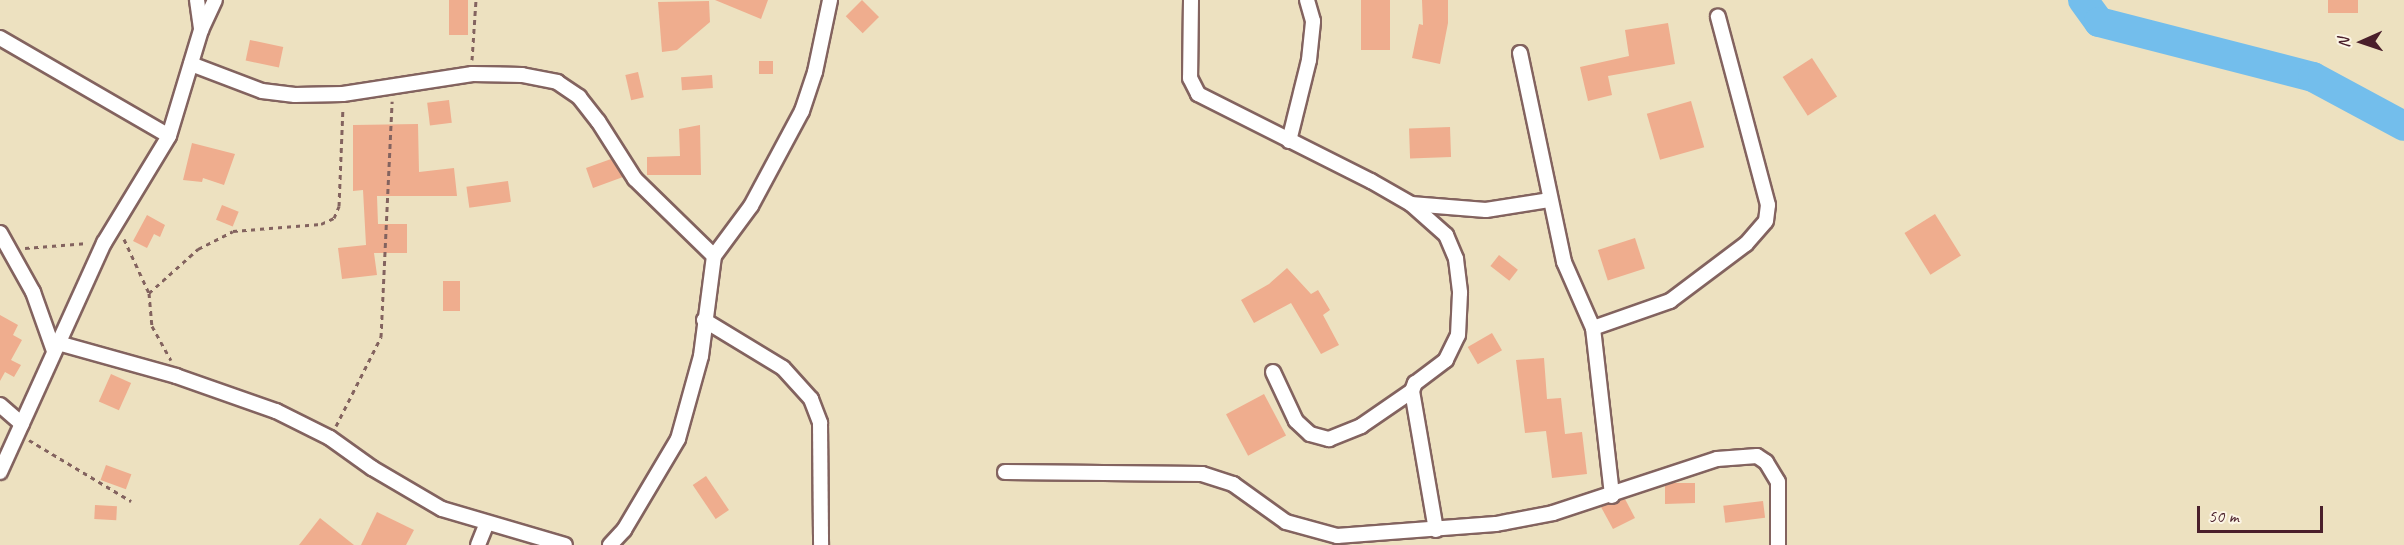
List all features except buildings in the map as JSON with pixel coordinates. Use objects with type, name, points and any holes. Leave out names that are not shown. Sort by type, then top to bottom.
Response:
[{"type":"street","points":[[197,0],[201,30]]},
{"type":"street","points":[[0,472],[104,243],[169,136],[201,30],[215,0]]},
{"type":"street","points":[[610,545],[624,530],[678,439],[694,389],[714,256],[751,206],[802,111],[815,72],[830,0]]},
{"type":"street","points":[[1191,0],[1190,78],[1198,94],[1411,204],[1446,235],[1456,259],[1460,292],[1458,335],[1446,360],[1415,383],[1412,391],[1436,530]]},
{"type":"street","points":[[1289,141],[1309,60],[1313,21],[1307,0]]},
{"type":"street","points":[[1593,328],[1670,301],[1746,244],[1766,221],[1768,205],[1718,17]]},
{"type":"street","points":[[0,38],[169,136]]},
{"type":"street","points":[[1520,53],[1564,262],[1593,328],[1612,496]]},
{"type":"street","points":[[191,64],[262,91],[343,94],[472,74],[522,75],[557,82],[579,97],[635,179],[714,256]]},
{"type":"street","points":[[1411,204],[1486,210],[1550,200]]},
{"type":"street","points":[[0,233],[12,249],[56,347]]},
{"type":"street","points":[[704,320],[783,368],[811,399],[820,423],[821,545]]},
{"type":"street","points":[[56,347],[176,376],[276,411],[330,438],[407,490],[486,525],[565,545]]},
{"type":"street","points":[[1273,372],[1296,421],[1310,434],[1329,440],[1345,436],[1412,391]]},
{"type":"street","points":[[0,405],[20,428]]},
{"type":"street","points":[[1005,472],[1202,474],[1233,484],[1286,522],[1311,531],[1375,539],[1553,513],[1612,496],[1717,459],[1757,456],[1767,462],[1778,483],[1778,545]]},
{"type":"street","points":[[478,545],[486,525]]},
{"type":"path","points":[[472,74],[476,0]]},
{"type":"path","points":[[330,438],[361,384],[381,337],[392,86]]},
{"type":"path","points":[[149,293],[198,249],[233,231],[321,224],[334,218],[339,206],[343,94]]},
{"type":"path","points":[[118,217],[132,259],[149,293],[152,326],[168,351],[176,376]]},
{"type":"path","points":[[12,249],[104,243]]},
{"type":"path","points":[[20,428],[131,501]]},
{"type":"waterway","points":[[2083,0],[2099,22],[2313,77],[2404,126]]}]
